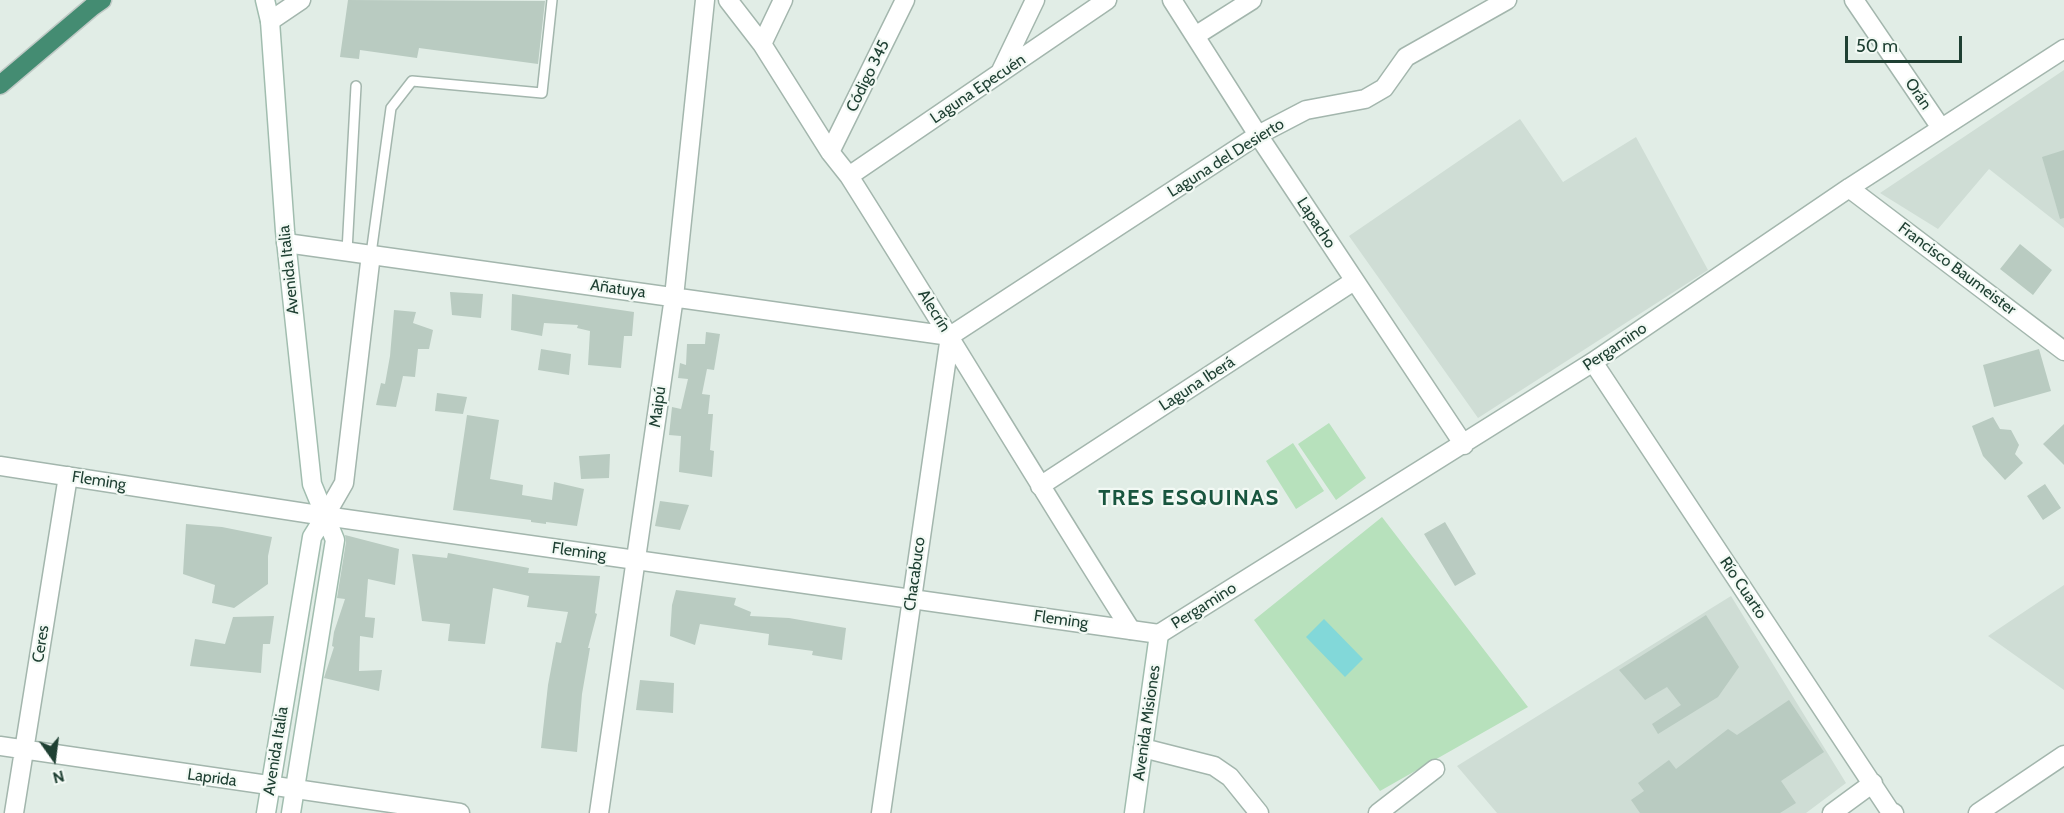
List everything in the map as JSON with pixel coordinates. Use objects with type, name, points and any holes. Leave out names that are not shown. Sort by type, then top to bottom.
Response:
[{"type":"highway","points":[[0,86],[97,2]]},
{"type":"street","name":"Avenida Italia","points":[[265,0],[270,21],[286,243],[312,484],[335,540],[291,813]]},
{"type":"street","name":"Avenida Italia","points":[[270,21],[277,0]]},
{"type":"street","points":[[270,21],[301,0]]},
{"type":"street","name":"Maipú","points":[[599,813],[674,297],[705,0]]},
{"type":"street","name":"Alecrín","points":[[728,0],[762,44],[830,152],[849,176],[1131,630]]},
{"type":"street","points":[[762,44],[783,0]]},
{"type":"street","name":"Código 345","points":[[830,152],[905,0]]},
{"type":"street","points":[[1000,75],[1035,0]]},
{"type":"street","name":"Laguna Epecuén","points":[[849,176],[1107,0]]},
{"type":"street","name":"Lapacho","points":[[1172,0],[1258,135],[1464,445]]},
{"type":"street","points":[[1196,36],[1251,0]]},
{"type":"street","name":"Laguna del Desierto","points":[[950,336],[1258,135],[1306,110],[1365,99],[1384,88],[1406,57],[1507,0]]},
{"type":"street","name":"Orán","points":[[1854,0],[1941,128]]},
{"type":"street","name":"Pergamino","points":[[1159,634],[1464,445],[1593,362],[1850,188],[2064,49]]},
{"type":"street","name":"Francisco Baumeister","points":[[1850,188],[2064,351]]},
{"type":"street","name":"Añatuya","points":[[286,243],[950,336]]},
{"type":"street","name":"Avenida Italia","points":[[266,813],[312,537],[344,483],[370,254]]},
{"type":"street","name":"Laguna Iberá","points":[[1040,486],[1354,281]]},
{"type":"street","name":"Chacabuco","points":[[880,813],[950,336]]},
{"type":"street","name":"Río Cuarto","points":[[1593,362],[1892,812]]},
{"type":"street","name":"Fleming","points":[[0,466],[325,516],[1159,634]]},
{"type":"street","name":"Ceres","points":[[14,813],[68,476]]},
{"type":"street","name":"Avenida Misiones","points":[[1134,813],[1159,634]]},
{"type":"street","name":"Laprida","points":[[0,746],[460,813]]},
{"type":"street","points":[[1143,748],[1214,766],[1230,777],[1259,813]]},
{"type":"street","points":[[1978,813],[2064,755]]},
{"type":"street","points":[[1377,813],[1435,769]]},
{"type":"street","points":[[1832,813],[1873,783]]},
{"type":"lane","points":[[370,254],[391,108],[412,81],[542,93],[552,0]]},
{"type":"lane","points":[[347,251],[356,86]]},
{"type":"shaded area","points":[[2064,70],[2064,228],[1989,169],[1938,229],[1880,193]]},
{"type":"shaded area","points":[[1520,119],[1563,182],[1636,137],[1708,270],[1478,418],[1349,236]]},
{"type":"shaded area","points":[[2064,585],[2064,690],[1988,636]]},
{"type":"shaded area","points":[[1731,596],[1846,783],[1806,813],[1497,813],[1457,766]]},
{"type":"green space","points":[[1329,423],[1366,478],[1336,500],[1298,444]]},
{"type":"green space","points":[[1293,443],[1324,491],[1296,509],[1266,461]]},
{"type":"green space","points":[[1382,517],[1528,707],[1380,791],[1254,620]]},
{"type":"water","points":[[1324,619],[1363,659],[1345,677],[1306,637]]},
{"type":"building","points":[[348,0],[545,1],[538,64],[419,48],[417,58],[360,50],[359,59],[340,57]]},
{"type":"building","points":[[2064,150],[2064,218],[2060,219],[2042,157]]},
{"type":"building","points":[[2020,244],[2052,270],[2033,295],[2000,269]]},
{"type":"building","points":[[450,292],[483,294],[481,318],[452,315]]},
{"type":"building","points":[[512,294],[634,312],[632,336],[624,336],[621,368],[588,365],[590,331],[577,328],[578,325],[544,323],[542,336],[511,330]]},
{"type":"building","points":[[394,310],[416,312],[413,323],[433,330],[429,349],[418,349],[415,377],[403,376],[396,407],[376,405],[381,383],[385,384]]},
{"type":"building","points":[[706,332],[720,334],[714,370],[707,369],[702,394],[710,395],[708,414],[713,414],[710,450],[714,451],[712,477],[679,472],[681,436],[669,435],[672,407],[681,409],[688,379],[678,378],[680,363],[686,365],[687,344],[705,344]]},
{"type":"building","points":[[541,349],[571,354],[569,375],[538,370]]},
{"type":"building","points":[[2039,349],[2051,391],[1994,407],[1983,365]]},
{"type":"building","points":[[437,393],[467,397],[463,414],[435,411]]},
{"type":"building","points":[[467,415],[499,420],[490,479],[523,485],[522,495],[552,500],[554,482],[584,489],[577,526],[546,522],[546,524],[453,510]]},
{"type":"building","points":[[1993,417],[2000,429],[2011,430],[2019,445],[2015,454],[2023,463],[2005,480],[1983,456],[1972,426]]},
{"type":"building","points":[[2064,424],[2064,465],[2043,444]]},
{"type":"building","points":[[610,454],[609,478],[581,479],[579,456]]},
{"type":"building","points":[[2045,484],[2061,508],[2043,520],[2027,496]]},
{"type":"building","points":[[660,501],[689,505],[680,530],[655,526]]},
{"type":"building","points":[[1445,522],[1476,574],[1455,586],[1424,534]]},
{"type":"building","points":[[186,524],[222,527],[272,537],[268,556],[268,584],[234,608],[212,603],[215,585],[183,574]]},
{"type":"building","points":[[345,535],[399,549],[395,585],[368,579],[365,617],[375,618],[373,638],[360,636],[359,671],[382,670],[379,691],[324,678],[334,647],[332,646],[334,632],[345,599],[337,598],[346,542]]},
{"type":"building","points":[[448,553],[529,568],[528,573],[600,576],[595,613],[597,614],[588,648],[590,648],[582,694],[577,752],[541,748],[548,685],[556,642],[561,643],[568,612],[527,607],[529,596],[493,588],[485,644],[448,641],[450,624],[422,621],[412,554],[447,558]]},
{"type":"building","points":[[676,590],[736,598],[734,605],[751,612],[750,616],[789,618],[846,628],[842,660],[812,655],[813,651],[768,645],[769,634],[700,624],[695,645],[670,636],[672,605]]},
{"type":"building","points":[[1706,615],[1739,667],[1718,697],[1658,734],[1652,724],[1681,705],[1667,687],[1645,700],[1619,670]]},
{"type":"building","points":[[274,616],[270,644],[263,644],[261,673],[190,666],[195,639],[225,644],[233,617]]},
{"type":"building","points":[[640,680],[674,683],[673,713],[636,710]]},
{"type":"building","points":[[1789,700],[1824,752],[1781,781],[1796,803],[1780,813],[1640,813],[1631,800],[1644,791],[1638,783],[1669,760],[1676,769],[1728,729],[1737,735]]},
{"type":"district","name":"TRES ESQUINAS","points":[[1189,499]]}]
